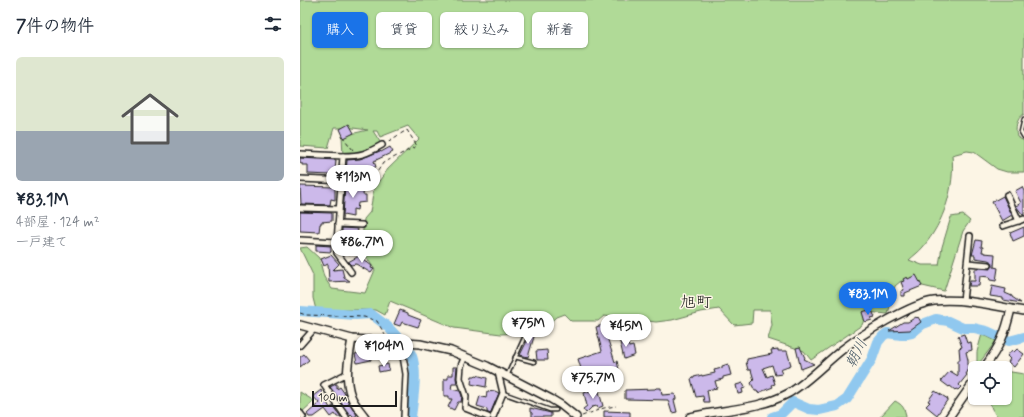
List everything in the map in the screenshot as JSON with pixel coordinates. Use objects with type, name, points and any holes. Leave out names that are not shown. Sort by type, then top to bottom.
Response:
[{"type":"street","points":[[300,154],[357,156],[370,152],[382,145]]},
{"type":"street","points":[[343,156],[338,210],[337,254],[351,272]]},
{"type":"street","points":[[300,180],[371,182]]},
{"type":"street","points":[[1003,226],[1022,220],[1007,195]]},
{"type":"street","points":[[300,208],[338,210]]},
{"type":"street","points":[[338,224],[362,226]]},
{"type":"street","points":[[963,301],[970,236]]},
{"type":"street","points":[[300,240],[337,242]]},
{"type":"street","points":[[968,263],[989,265]]},
{"type":"street","points":[[690,417],[754,407],[774,400],[799,386],[858,337],[921,304],[963,301],[1024,311]]},
{"type":"street","points":[[988,361],[1002,340],[1011,309]]},
{"type":"street","points":[[300,325],[352,339],[398,342],[435,347],[465,356],[556,402],[576,417]]},
{"type":"street","points":[[300,345],[314,329]]},
{"type":"street","points":[[352,339],[348,373],[351,395],[365,417]]},
{"type":"street","points":[[398,342],[398,349],[403,356],[406,374],[404,417]]},
{"type":"street","points":[[465,356],[461,366],[460,378],[466,396],[465,408],[488,417]]},
{"type":"street","points":[[493,417],[503,393],[498,372]]},
{"type":"street","points":[[346,417],[324,385],[348,373]]},
{"type":"street","points":[[949,417],[968,390]]},
{"type":"lane","points":[[1024,119],[1021,132],[1024,137]]},
{"type":"lane","points":[[507,377],[525,336]]},
{"type":"lane","points":[[515,356],[534,362]]},
{"type":"lane","points":[[503,393],[550,410],[556,410]]},
{"type":"path","points":[[371,182],[383,163],[417,146],[407,130],[382,145]]},
{"type":"path","points":[[342,136],[357,156]]},
{"type":"path","points":[[300,313],[306,315],[364,317],[377,322],[389,342]]},
{"type":"path","points":[[580,417],[604,408],[616,406]]},
{"type":"green space","points":[[300,0],[1024,0],[1024,114],[1019,118],[1016,130],[1017,137],[1024,141],[1024,172],[1007,172],[997,169],[974,152],[967,151],[952,155],[952,180],[950,192],[942,216],[937,227],[921,249],[909,260],[922,265],[939,265],[942,247],[951,217],[963,215],[970,221],[963,231],[944,291],[901,281],[895,286],[888,314],[867,312],[862,325],[811,360],[804,351],[768,339],[772,325],[770,310],[753,310],[752,323],[734,325],[719,309],[672,320],[656,322],[604,316],[598,321],[571,321],[564,314],[556,317],[544,328],[534,328],[517,333],[501,334],[454,328],[390,301],[385,315],[376,310],[316,310],[313,298],[313,275],[300,248],[307,247],[319,258],[324,277],[332,289],[365,293],[375,270],[365,255],[362,241],[364,219],[370,212],[374,188],[388,169],[419,139],[408,126],[380,137],[377,131],[373,131],[382,145],[363,154],[343,156],[342,136],[368,130],[334,128],[328,148],[300,146]]},
{"type":"green space","points":[[982,334],[996,341],[981,361],[977,361],[977,352]]},
{"type":"green space","points":[[1012,372],[1024,374],[1024,417],[997,417],[991,405],[1012,405]]},
{"type":"green space","points":[[300,392],[314,401],[301,413],[300,412]]},
{"type":"green space","points":[[895,401],[903,408],[906,417],[880,417]]},
{"type":"building","points":[[349,124],[354,133],[344,138],[340,129]]},
{"type":"building","points":[[390,147],[393,152],[374,161],[376,167],[369,169],[368,178],[346,176],[347,160],[360,159],[380,151],[381,152]]},
{"type":"building","points":[[300,158],[336,160],[335,172],[331,172],[331,175],[308,174],[308,165],[302,165],[302,163],[300,163]]},
{"type":"building","points":[[300,186],[335,187],[335,200],[331,199],[330,205],[301,204]]},
{"type":"building","points":[[345,186],[364,187],[363,195],[366,195],[366,202],[358,203],[357,210],[353,209],[353,217],[343,215]]},
{"type":"building","points":[[1022,187],[1024,191],[1024,215],[1016,206],[1021,203],[1015,191]]},
{"type":"building","points":[[1003,196],[1012,215],[1002,221],[992,202]]},
{"type":"building","points":[[300,212],[332,213],[332,221],[321,222],[319,232],[300,231]]},
{"type":"building","points":[[1024,227],[1024,236],[1013,241],[1010,233]]},
{"type":"building","points":[[342,228],[358,229],[355,248],[358,248],[358,255],[345,254],[341,245],[346,245],[346,235],[342,234]]},
{"type":"building","points":[[976,240],[982,241],[982,252],[995,254],[994,267],[998,268],[996,281],[990,280],[989,277],[980,276],[979,286],[969,286],[970,281],[975,281],[975,269],[990,269],[993,265],[992,262],[988,260],[975,258],[975,255],[972,255]]},
{"type":"building","points":[[316,245],[331,246],[331,252],[316,251]]},
{"type":"building","points":[[331,255],[339,264],[333,270],[342,269],[344,277],[350,281],[329,282],[328,264],[324,266],[321,259]]},
{"type":"building","points":[[359,256],[372,266],[371,268],[374,269],[371,273],[356,264],[351,265],[348,262]]},
{"type":"building","points":[[916,275],[922,286],[905,293],[905,296],[901,296],[901,291],[904,290],[901,282],[904,281],[903,279],[907,277],[908,279]]},
{"type":"building","points":[[992,286],[1006,289],[1005,293],[1021,303],[990,296]]},
{"type":"building","points":[[400,310],[421,320],[418,327],[402,322],[400,326],[394,324]]},
{"type":"building","points":[[869,310],[869,312],[872,311],[875,317],[871,318],[872,320],[865,322],[862,312]]},
{"type":"building","points":[[918,317],[921,322],[910,330],[889,331],[903,322],[908,322]]},
{"type":"building","points":[[606,324],[610,339],[608,340],[615,362],[617,361],[619,370],[600,376],[600,374],[581,381],[579,374],[582,372],[578,359],[602,351],[596,327]]},
{"type":"building","points":[[533,329],[536,330],[528,357],[520,355]]},
{"type":"building","points":[[964,334],[967,343],[971,342],[972,350],[966,352],[968,360],[967,375],[959,385],[961,387],[958,390],[955,390],[941,381],[950,371],[958,376],[958,360],[960,360],[959,348],[962,347],[958,336]]},
{"type":"building","points":[[625,336],[629,347],[633,346],[635,355],[624,359],[619,338]]},
{"type":"building","points":[[800,347],[805,358],[804,359],[814,364],[801,369],[796,348]]},
{"type":"building","points":[[778,349],[778,351],[787,351],[791,365],[780,369],[782,374],[775,375],[772,365],[763,368],[767,377],[772,375],[775,384],[772,385],[773,387],[758,393],[755,391],[751,383],[754,380],[751,370],[748,370],[746,362],[747,359],[772,354],[771,350]]},
{"type":"building","points":[[1017,349],[1024,354],[1014,367],[1012,365],[1012,361],[1009,361],[1010,359],[1007,356],[1012,350],[1014,352]]},
{"type":"building","points":[[547,350],[548,360],[537,360],[536,351]]},
{"type":"building","points":[[370,351],[371,360],[357,363],[355,354]]},
{"type":"building","points":[[304,354],[309,360],[300,367],[300,357]]},
{"type":"building","points":[[388,364],[389,370],[379,372],[378,366]]},
{"type":"building","points":[[728,364],[731,375],[715,381],[717,388],[707,390],[709,402],[704,402],[703,396],[696,397],[691,379],[702,375],[715,373],[714,370],[722,368],[722,366]]},
{"type":"building","points":[[453,367],[457,367],[457,384],[452,384],[451,389],[460,391],[462,396],[461,402],[458,402],[454,410],[448,407],[452,399],[449,399],[449,396],[444,396],[444,379],[448,379],[448,375],[453,375]]},
{"type":"building","points":[[476,375],[487,378],[486,387],[471,384],[472,376]]},
{"type":"building","points":[[743,383],[745,388],[742,389],[743,393],[738,394],[736,385]]},
{"type":"building","points":[[336,384],[337,389],[340,387],[357,415],[354,417],[351,414],[350,415],[330,387]]},
{"type":"building","points":[[598,388],[603,406],[598,408],[597,406],[592,407],[586,413],[583,409],[587,406],[584,393]]},
{"type":"building","points":[[661,388],[662,395],[675,394],[676,399],[674,400],[677,412],[672,413],[668,400],[625,399],[625,390]]},
{"type":"building","points":[[321,390],[330,408],[333,406],[341,417],[337,417],[335,414],[331,417],[325,409],[314,417],[309,417],[307,414],[319,403],[313,396]]},
{"type":"building","points":[[495,391],[499,393],[490,414],[487,412],[487,409],[477,406],[480,396],[486,398],[487,392]]},
{"type":"building","points":[[935,391],[948,399],[937,415],[926,406],[930,402],[928,401]]},
{"type":"building","points":[[530,408],[551,413],[551,417],[532,417]]},
{"type":"building","points":[[604,411],[630,412],[630,417],[604,417]]},
{"type":"waterway","points":[[300,311],[356,315],[371,314],[387,326],[399,339]]},
{"type":"waterway","name":"朝川","points":[[772,417],[781,414],[793,402],[809,409],[819,410],[837,406],[847,399],[872,359],[878,342],[887,333],[901,335],[912,333],[923,324],[936,319],[948,321],[963,328],[974,328],[987,331],[1009,341],[1024,337]]},
{"type":"waterway","points":[[408,349],[412,355],[415,372],[411,417]]},
{"type":"district","name":"旭町","points":[[696,301]]}]
